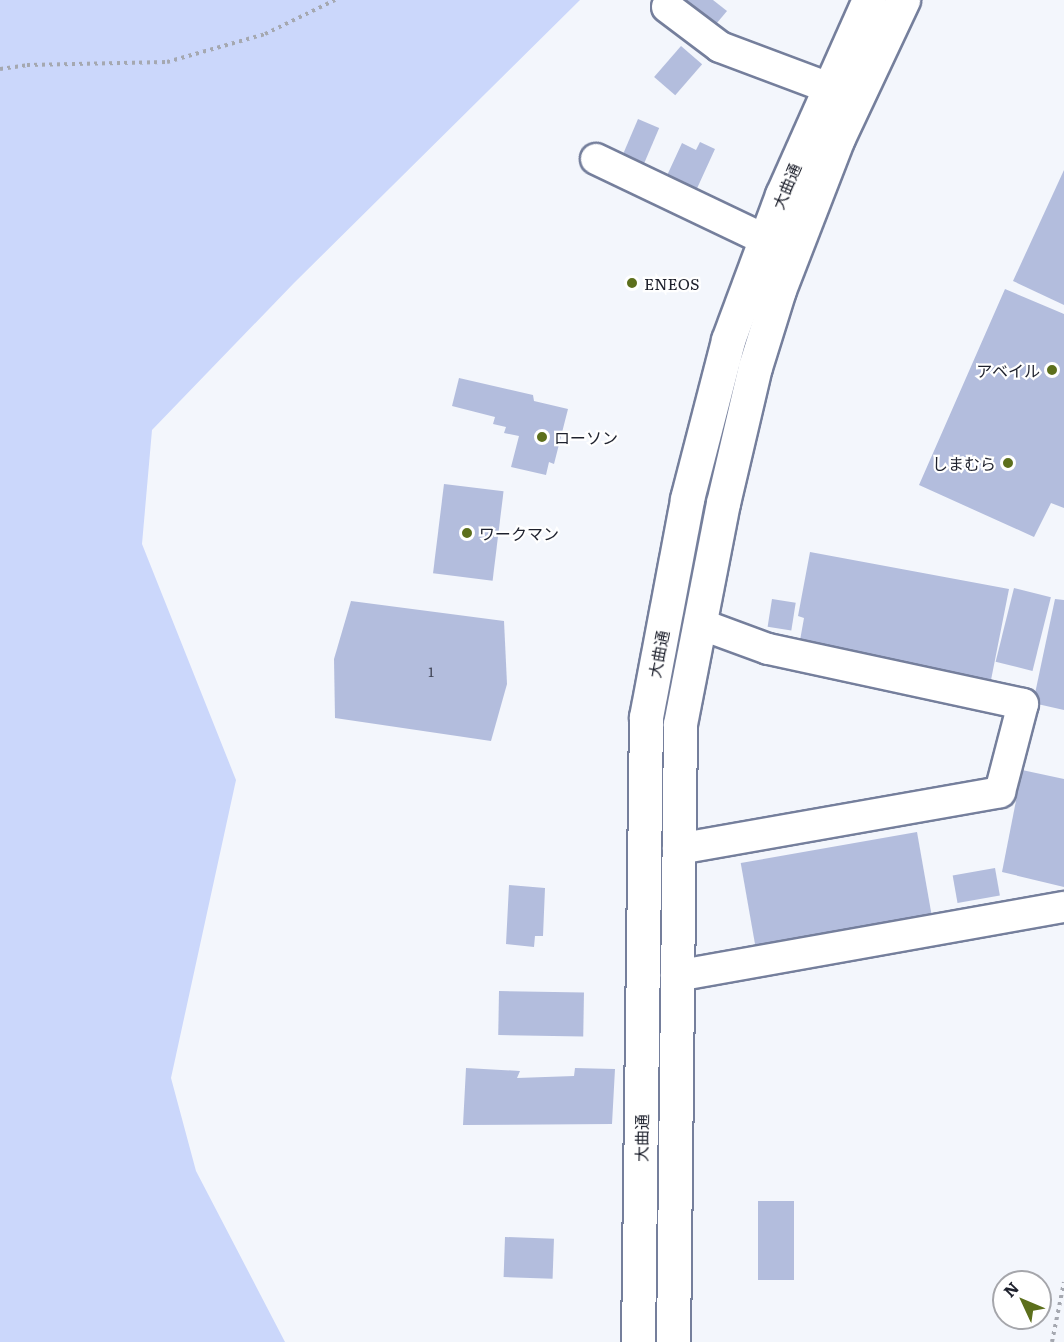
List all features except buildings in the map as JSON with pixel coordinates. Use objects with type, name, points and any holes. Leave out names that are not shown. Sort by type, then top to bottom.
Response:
[{"type":"main road","name":"大曲通","points":[[638,1342],[646,717],[687,499],[728,340],[764,239],[869,0]]},
{"type":"main road","name":"大曲通","points":[[673,1342],[680,724],[723,503],[749,390],[778,290],[838,138],[903,0]]},
{"type":"street","points":[[668,7],[720,47],[829,88]]},
{"type":"street","points":[[596,159],[764,239]]},
{"type":"street","points":[[678,849],[1000,792],[1023,704],[768,649],[700,624]]},
{"type":"street","points":[[676,976],[1064,907]]},
{"type":"path","points":[[0,69],[27,65],[167,62],[265,34],[335,0]]},
{"type":"path","points":[[1052,1342],[1064,1282]]},
{"type":"shaded area","points":[[0,0],[580,0],[294,283],[152,430],[142,544],[236,780],[171,1078],[196,1171],[285,1342],[0,1342]]},
{"type":"place","name":"ENEOS","points":[[632,283]]},
{"type":"place","name":"アベイル","points":[[1052,370]]},
{"type":"place","name":"ローソン","points":[[542,437]]},
{"type":"place","name":"しまむら","points":[[1008,463]]},
{"type":"place","name":"ワークマン","points":[[467,533]]}]
